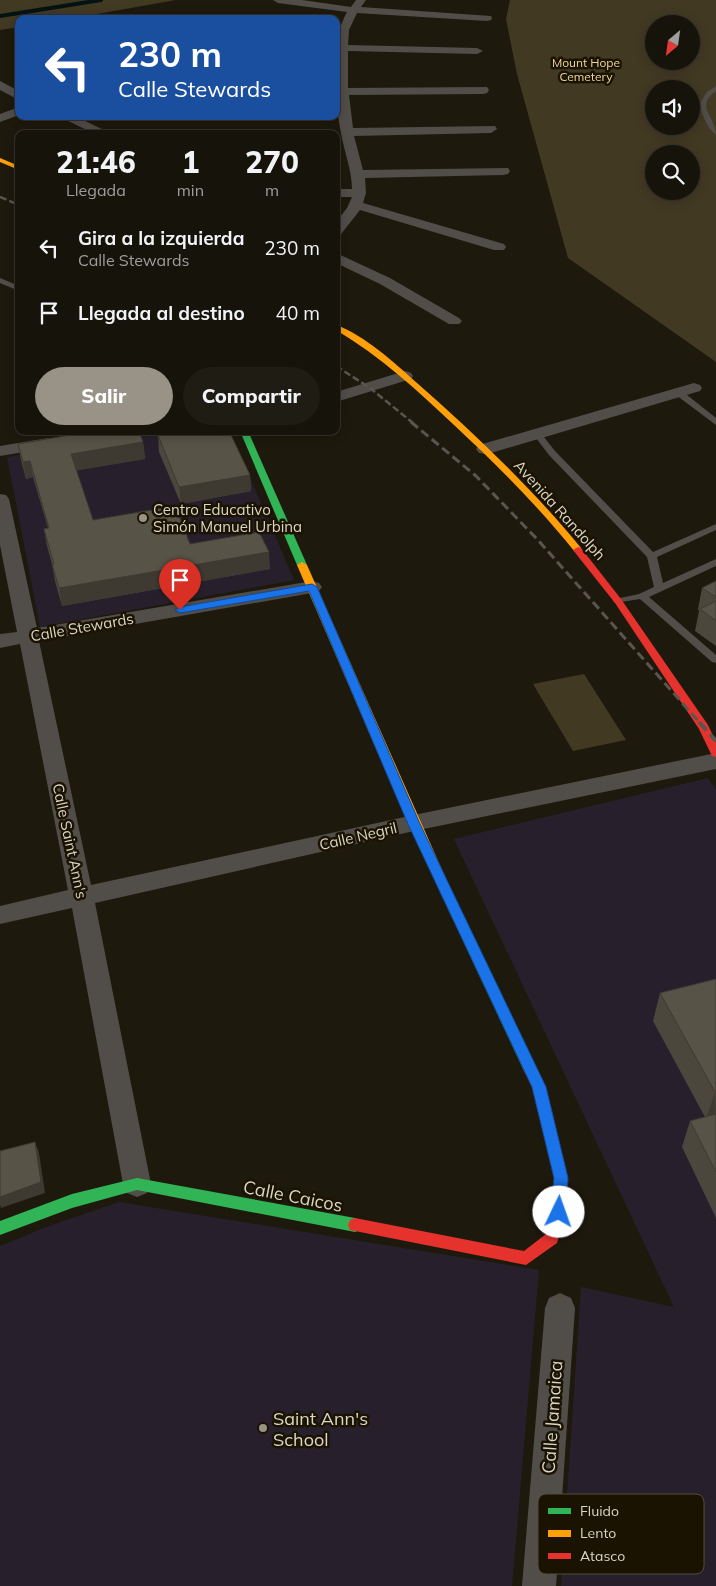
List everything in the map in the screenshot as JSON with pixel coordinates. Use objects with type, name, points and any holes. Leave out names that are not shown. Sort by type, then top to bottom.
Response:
[{"type":"street","points":[[278,0],[357,5],[487,18]]},
{"type":"street","points":[[340,62],[344,29],[357,5]]},
{"type":"street","points":[[343,48],[477,51]]},
{"type":"street","points":[[340,71],[344,92],[341,108],[357,174],[358,199],[340,225]]},
{"type":"street","points":[[0,85],[15,94]]},
{"type":"street","points":[[344,92],[482,90]]},
{"type":"street","points":[[0,118],[15,112]]},
{"type":"street","points":[[73,120],[97,130]]},
{"type":"street","points":[[348,132],[491,129]]},
{"type":"street","points":[[340,145],[350,145]]},
{"type":"street","points":[[0,160],[15,166]]},
{"type":"street","points":[[357,174],[503,171]]},
{"type":"street","points":[[340,194],[499,247]]},
{"type":"street","points":[[340,259],[386,281],[454,321]]},
{"type":"street","name":"Avenida Randolph","points":[[340,329],[358,339],[405,376],[485,449],[564,532],[618,601],[704,728],[716,753]]},
{"type":"street","points":[[340,396],[405,376]]},
{"type":"street","points":[[485,449],[687,390]]},
{"type":"street","points":[[246,435],[414,824]]},
{"type":"street","points":[[0,451],[68,440]]},
{"type":"street","name":"Calle Saint Ann's","points":[[0,498],[82,898],[137,1184]]},
{"type":"street","name":"Calle Stewards","points":[[0,641],[312,587]]},
{"type":"street","name":"Calle Negril","points":[[0,915],[414,824],[716,761]]},
{"type":"street","name":"Calle Caicos","points":[[0,1228],[72,1201],[137,1184],[526,1258],[552,1238],[559,1212],[561,1178],[539,1087],[414,824]]},
{"type":"street","name":"Calle Jamaica","points":[[546,1494],[560,1308]]},
{"type":"lane","points":[[716,88],[706,95],[702,102],[702,109],[716,133]]},
{"type":"lane","points":[[0,280],[15,287]]},
{"type":"lane","points":[[687,390],[716,422]]},
{"type":"lane","points":[[537,434],[552,453],[652,556],[659,588]]},
{"type":"lane","points":[[652,556],[716,527]]},
{"type":"lane","points":[[618,601],[642,596],[716,562]]},
{"type":"lane","points":[[642,596],[716,660]]},
{"type":"shaded area","name":"Centro Educativo Simón Manuel Urbina","points":[[142,435],[232,435],[294,580],[40,627],[7,457]]},
{"type":"shaded area","points":[[708,778],[716,790],[716,1586],[561,1586],[562,1574],[704,1574],[704,1494],[567,1494],[581,1287],[674,1307],[454,839]]},
{"type":"shaded area","name":"Saint Ann's School","points":[[119,1202],[539,1270],[512,1586],[0,1586],[0,1246],[46,1227]]},
{"type":"green space","points":[[0,0],[176,0],[92,15],[15,15],[15,28],[0,30]]},
{"type":"green space","name":"Mount Hope Cemetery","points":[[510,0],[716,0],[716,362],[568,258],[517,74],[506,19]]},
{"type":"green space","points":[[584,674],[626,740],[573,751],[533,684]]},
{"type":"building","points":[[71,435],[140,435],[143,442],[71,454],[93,520],[175,506],[190,544],[259,532],[269,552],[59,588],[44,529],[49,528],[30,461],[23,462],[18,444]]},
{"type":"building","points":[[158,435],[231,435],[250,475],[179,487]]},
{"type":"building","points":[[716,581],[716,597],[702,588]]},
{"type":"building","points":[[716,601],[716,621],[700,609]]},
{"type":"building","points":[[716,979],[716,1092],[715,1092],[660,993]]},
{"type":"building","points":[[716,1114],[716,1172],[690,1121]]},
{"type":"building","points":[[35,1142],[41,1182],[0,1197],[0,1151]]},
{"type":"waterway","points":[[0,16],[101,0]]},
{"type":"railway","points":[[0,197],[15,203]]},
{"type":"railway","points":[[340,369],[370,388],[413,423]]},
{"type":"railway","points":[[411,422],[476,476],[537,539],[700,723]]},
{"type":"railway","points":[[699,722],[716,741]]},
{"type":"traffic: fast","points":[[246,435],[302,565]]},
{"type":"traffic: fast","points":[[441,881],[530,1069]]},
{"type":"traffic: fast","points":[[0,1228],[72,1201],[137,1184],[355,1225]]},
{"type":"traffic: slow","points":[[0,160],[15,166]]},
{"type":"traffic: slow","points":[[340,329],[380,356],[446,413],[531,496],[578,550]]},
{"type":"traffic: slow","points":[[302,565],[441,881]]},
{"type":"traffic: jam","points":[[578,550],[618,601],[704,728],[716,753]]},
{"type":"traffic: jam","points":[[355,1225],[526,1258],[552,1238],[559,1212],[561,1178],[539,1087],[530,1069]]},
{"type":"place","name":"Centro Educativo Simón Manuel Urbina","points":[[143,518]]},
{"type":"place","name":"Saint Ann's School","points":[[263,1428]]},
{"type":"route","points":[[180,610],[312,587],[414,824],[539,1087],[561,1178],[559,1212]]}]
